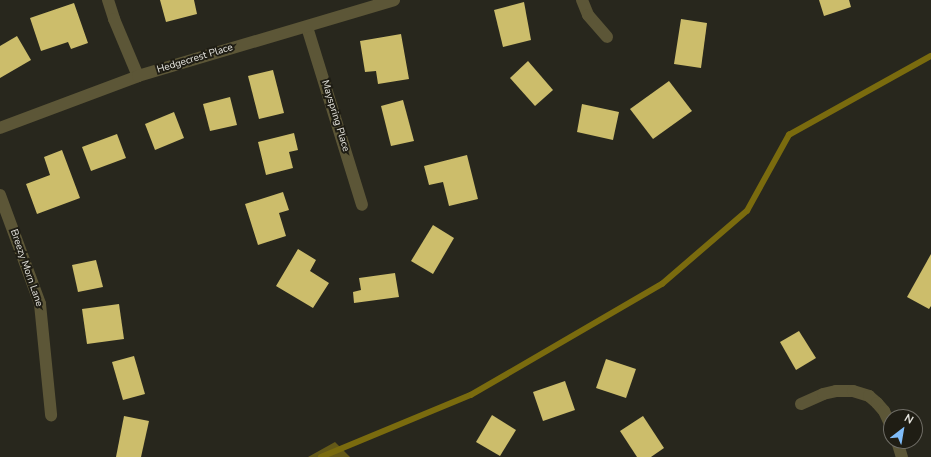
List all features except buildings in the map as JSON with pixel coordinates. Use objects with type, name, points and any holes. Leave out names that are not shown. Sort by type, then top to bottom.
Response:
[{"type":"street","points":[[108,0],[114,19],[138,76]]},
{"type":"street","name":"Hedgecrest Place","points":[[0,128],[138,76],[394,0]]},
{"type":"street","points":[[582,0],[588,15],[607,37]]},
{"type":"street","name":"Mayspring Place","points":[[307,27],[362,205]]},
{"type":"street","name":"Breezy Morn Lane","points":[[0,195],[40,304],[51,415]]},
{"type":"street","points":[[801,404],[823,394],[836,391],[853,391],[869,396],[883,410]]},
{"type":"shaded area","points":[[335,442],[350,457],[308,457]]},
{"type":"waterway","points":[[321,457],[471,395],[662,284],[747,211],[789,135],[931,56]]}]
